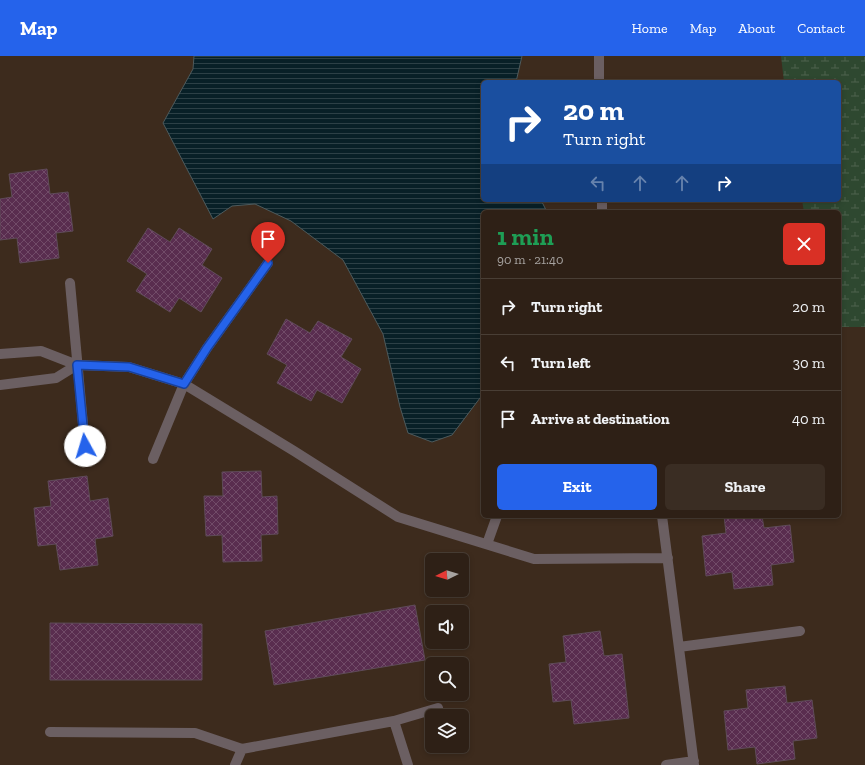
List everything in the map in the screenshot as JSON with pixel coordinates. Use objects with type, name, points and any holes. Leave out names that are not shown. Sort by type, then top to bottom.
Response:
[{"type":"lane","points":[[599,56],[599,80]]},
{"type":"lane","points":[[153,459],[184,384],[207,348],[268,263]]},
{"type":"lane","points":[[70,283],[85,446]]},
{"type":"lane","points":[[0,354],[41,351],[77,365],[129,367],[184,384],[398,517],[534,559],[668,558]]},
{"type":"lane","points":[[0,385],[56,378],[77,365]]},
{"type":"lane","points":[[487,544],[496,518]]},
{"type":"lane","points":[[662,518],[694,763],[666,765]]},
{"type":"lane","points":[[679,647],[800,631]]},
{"type":"lane","points":[[50,732],[195,733],[242,748],[394,721],[438,708]]},
{"type":"lane","points":[[394,721],[408,765]]},
{"type":"lane","points":[[235,765],[242,748]]},
{"type":"green space","points":[[781,56],[865,56],[865,327],[841,327],[841,210],[804,210],[802,202],[841,202],[841,80],[784,80]]},
{"type":"water","points":[[194,56],[522,56],[516,80],[481,80],[481,202],[542,202],[546,210],[481,210],[481,397],[452,435],[432,442],[408,433],[400,407],[383,334],[343,260],[291,221],[255,204],[232,206],[213,219],[163,123],[193,69]]},
{"type":"building","points":[[47,169],[50,194],[68,192],[73,231],[56,233],[59,258],[20,263],[17,238],[0,240],[0,199],[12,197],[9,174]]},
{"type":"building","points":[[148,228],[170,242],[179,228],[212,249],[202,265],[222,278],[201,312],[179,298],[170,312],[136,291],[147,274],[127,261]]},
{"type":"building","points":[[286,319],[310,333],[318,321],[352,339],[341,357],[361,369],[342,403],[317,390],[311,401],[277,383],[287,365],[267,354]]},
{"type":"building","points":[[261,471],[262,497],[277,496],[278,534],[261,535],[262,561],[223,562],[222,535],[206,536],[204,496],[223,496],[222,472]]},
{"type":"building","points":[[87,476],[90,501],[108,498],[113,536],[95,539],[98,565],[60,570],[56,544],[38,546],[34,508],[51,506],[48,481]]},
{"type":"building","points":[[724,518],[762,518],[764,528],[790,525],[794,562],[771,565],[773,585],[734,589],[732,572],[706,576],[702,536],[726,533]]},
{"type":"building","points":[[415,605],[425,660],[274,685],[265,631]]},
{"type":"building","points":[[50,623],[202,624],[202,680],[50,680]]},
{"type":"building","points":[[600,631],[604,656],[622,654],[629,718],[574,724],[571,700],[553,702],[549,664],[566,662],[563,636]]},
{"type":"building","points":[[785,686],[787,703],[812,700],[817,738],[793,741],[795,759],[757,764],[755,747],[728,750],[724,711],[748,708],[746,690]]},
{"type":"route","points":[[85,446],[77,365],[129,367],[184,384],[207,348],[268,263]]}]
